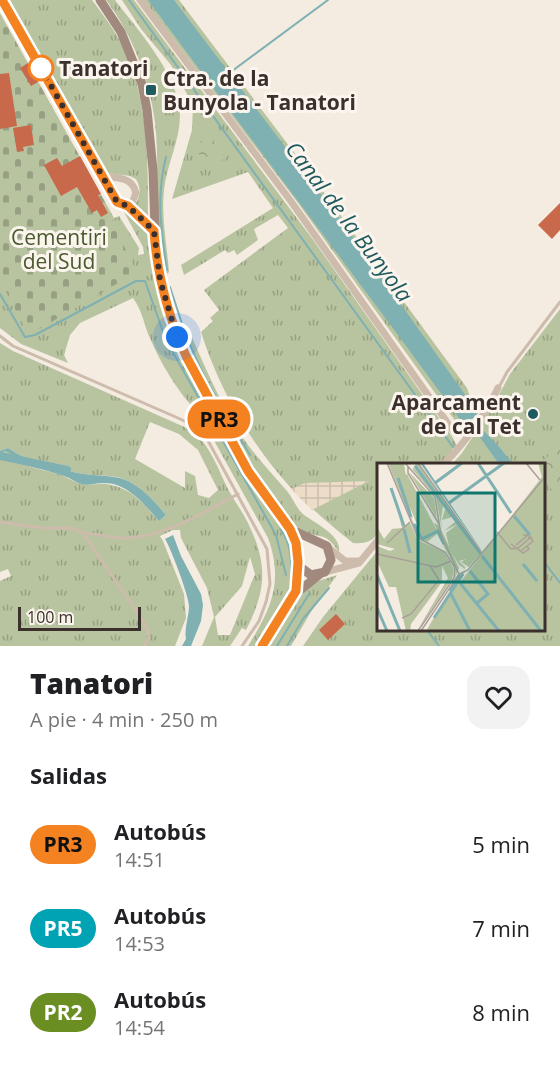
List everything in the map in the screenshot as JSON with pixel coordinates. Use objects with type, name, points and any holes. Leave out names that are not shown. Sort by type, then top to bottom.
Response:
[{"type":"street","points":[[2,0],[117,202],[128,206],[154,231]]},
{"type":"street","points":[[100,0],[121,32],[142,84],[147,106],[153,170],[156,257],[164,295],[177,337],[248,471],[290,529],[296,543],[298,560],[295,596]]},
{"type":"street","points":[[140,0],[290,200],[454,432]]},
{"type":"street","points":[[101,175],[127,179],[132,183],[136,193],[132,203],[128,206]]},
{"type":"street","points":[[446,463],[485,413],[498,388]]},
{"type":"street","points":[[290,529],[323,544],[347,561],[363,559]]},
{"type":"street","points":[[298,560],[307,573],[323,573],[351,566],[363,559],[377,541]]},
{"type":"street","points":[[298,560],[304,545],[323,544]]},
{"type":"street","points":[[262,646],[295,596],[306,584],[323,573],[331,560],[323,544]]},
{"type":"lane","points":[[498,388],[507,372],[560,302]]},
{"type":"lane","points":[[0,336],[14,346],[197,427],[211,445],[267,549],[270,584],[259,621],[242,646]]},
{"type":"lane","points":[[0,522],[44,528],[66,528],[83,533],[125,538],[151,534],[175,526],[238,494]]},
{"type":"lane","points":[[83,533],[147,627],[149,637],[144,646]]},
{"type":"green space","points":[[8,0],[92,0],[114,31],[133,71],[143,113],[147,156],[148,220],[134,206],[139,193],[136,179],[107,173]]},
{"type":"green space","points":[[106,0],[115,0],[151,47],[167,73],[178,100],[180,123],[163,200],[169,272],[167,274],[163,271],[159,236],[153,107],[132,43]]},
{"type":"green space","points":[[122,0],[134,0],[314,241],[457,446],[452,449],[453,452],[443,463],[377,463],[377,535],[370,541],[353,543],[291,488],[249,434],[217,374],[201,332],[213,321],[210,318],[219,310],[204,290],[288,228],[278,215],[254,229],[258,240],[237,255],[234,250],[228,253],[225,250],[184,275],[181,265],[273,208],[248,172],[172,199],[192,130],[193,105],[171,65],[141,29]]},
{"type":"green space","points":[[144,0],[153,0],[463,417],[466,424],[461,429],[298,203]]},
{"type":"green space","points":[[168,0],[179,0],[320,187],[467,388],[470,397],[481,408],[477,415]]},
{"type":"green space","name":"Cementiri del Sud","points":[[0,13],[114,218],[111,221],[137,272],[34,332],[27,332],[0,280]]},
{"type":"green space","points":[[207,131],[226,158],[221,161],[198,154],[204,133]]},
{"type":"green space","points":[[127,210],[149,236],[152,270],[165,321],[197,389],[257,494],[290,537],[293,546],[294,573],[291,588],[285,603],[256,646],[248,646],[269,607],[275,582],[273,554],[268,538],[212,437],[193,418],[196,411],[164,366],[133,298],[80,323],[70,335],[64,355],[68,363],[21,344],[0,328],[0,267],[119,216],[139,248],[138,255],[144,254],[143,247],[124,212]]},
{"type":"green space","points":[[560,309],[560,646],[303,646],[323,617],[377,551],[377,631],[545,631],[545,463],[453,463],[493,406],[510,374]]},
{"type":"green space","points":[[191,335],[221,401],[243,438],[287,491],[301,512],[332,535],[339,546],[339,552],[324,537],[305,532],[296,526],[255,473],[183,341]]},
{"type":"green space","points":[[0,343],[13,351],[189,429],[202,441],[211,454],[228,490],[247,521],[259,550],[261,589],[246,630],[242,628],[230,646],[202,646],[214,617],[207,588],[181,538],[180,530],[173,530],[160,536],[184,594],[186,618],[175,646],[0,646],[0,581],[11,576],[8,569],[0,572],[0,460],[5,460],[2,453],[5,451],[14,455],[12,460],[30,467],[61,475],[80,483],[106,484],[123,489],[136,497],[159,521],[166,515],[144,492],[124,479],[59,469],[28,459],[8,448],[0,451]],"holes":[[[150,422],[179,434],[198,450],[218,490],[209,498],[198,495],[195,476],[185,471],[185,488],[135,459]],[[250,557],[255,574],[230,635],[218,635],[215,617],[242,586]]]},
{"type":"green space","points":[[560,446],[560,493],[557,496],[545,481],[545,463],[540,463]]},
{"type":"green space","points":[[337,575],[312,610],[291,646],[268,646],[302,593],[315,582]]},
{"type":"shaded area","points":[[369,481],[312,510],[291,489],[305,483]]},
{"type":"water","points":[[148,0],[174,0],[345,226],[474,407],[477,415],[466,424],[459,418]]},
{"type":"water","points":[[483,430],[512,463],[498,463],[479,436]]},
{"type":"water","points":[[8,448],[28,459],[48,466],[128,481],[144,492],[166,515],[159,521],[135,496],[113,484],[81,484],[64,476],[11,459],[13,455],[5,451],[2,457],[6,460],[0,460],[0,451]]},
{"type":"water","points":[[173,535],[201,594],[203,605],[201,621],[191,646],[182,646],[186,639],[189,606],[179,571],[165,539]]},
{"type":"building","points":[[28,63],[38,82],[31,86],[20,68]]},
{"type":"building","points":[[9,73],[17,126],[0,129],[0,74]]},
{"type":"building","points":[[31,125],[34,145],[23,147],[24,151],[17,152],[13,128]]},
{"type":"building","points":[[80,156],[101,194],[98,195],[108,213],[101,217],[97,210],[92,213],[77,187],[61,196],[44,165],[57,158],[62,166]]},
{"type":"building","points":[[560,203],[560,230],[552,239],[538,225]]},
{"type":"building","points":[[336,614],[345,624],[328,640],[319,630]]},
{"type":"waterway","points":[[129,0],[453,447]]},
{"type":"waterway","points":[[228,74],[328,0]]},
{"type":"waterway","points":[[166,157],[160,199],[161,228],[167,270]]},
{"type":"waterway","points":[[0,294],[25,337],[35,335],[136,281],[145,281],[166,340],[276,535],[286,575]]},
{"type":"waterway","points":[[170,287],[183,327]]},
{"type":"waterway","points":[[189,343],[205,378],[250,455]]},
{"type":"waterway","points":[[0,456],[67,470]]},
{"type":"waterway","points":[[280,529],[289,547],[292,580]]},
{"type":"waterway","points":[[545,563],[560,583]]},
{"type":"waterway","points":[[287,646],[303,619],[329,588]]},
{"type":"waterway","points":[[277,646],[309,594]]},
{"type":"waterway","points":[[428,631],[439,646]]},
{"type":"bus line","name":"PR3","points":[[2,0],[117,202],[128,206],[154,231],[160,280],[177,337],[248,471],[290,529],[296,543],[298,562],[295,596],[262,646]]},
{"type":"place","name":"Tanatori","points":[[41,68]]},
{"type":"place","name":"Ctra. de la Bunyola - Tanatori","points":[[151,90]]},
{"type":"place","name":"Aparcament de cal Tet","points":[[533,414]]},
{"type":"route","points":[[41,68],[117,202],[128,206],[154,231],[160,280],[177,337]]},
{"type":"water label","name":"Canal de la Bunyola","points":[[350,221]]}]
